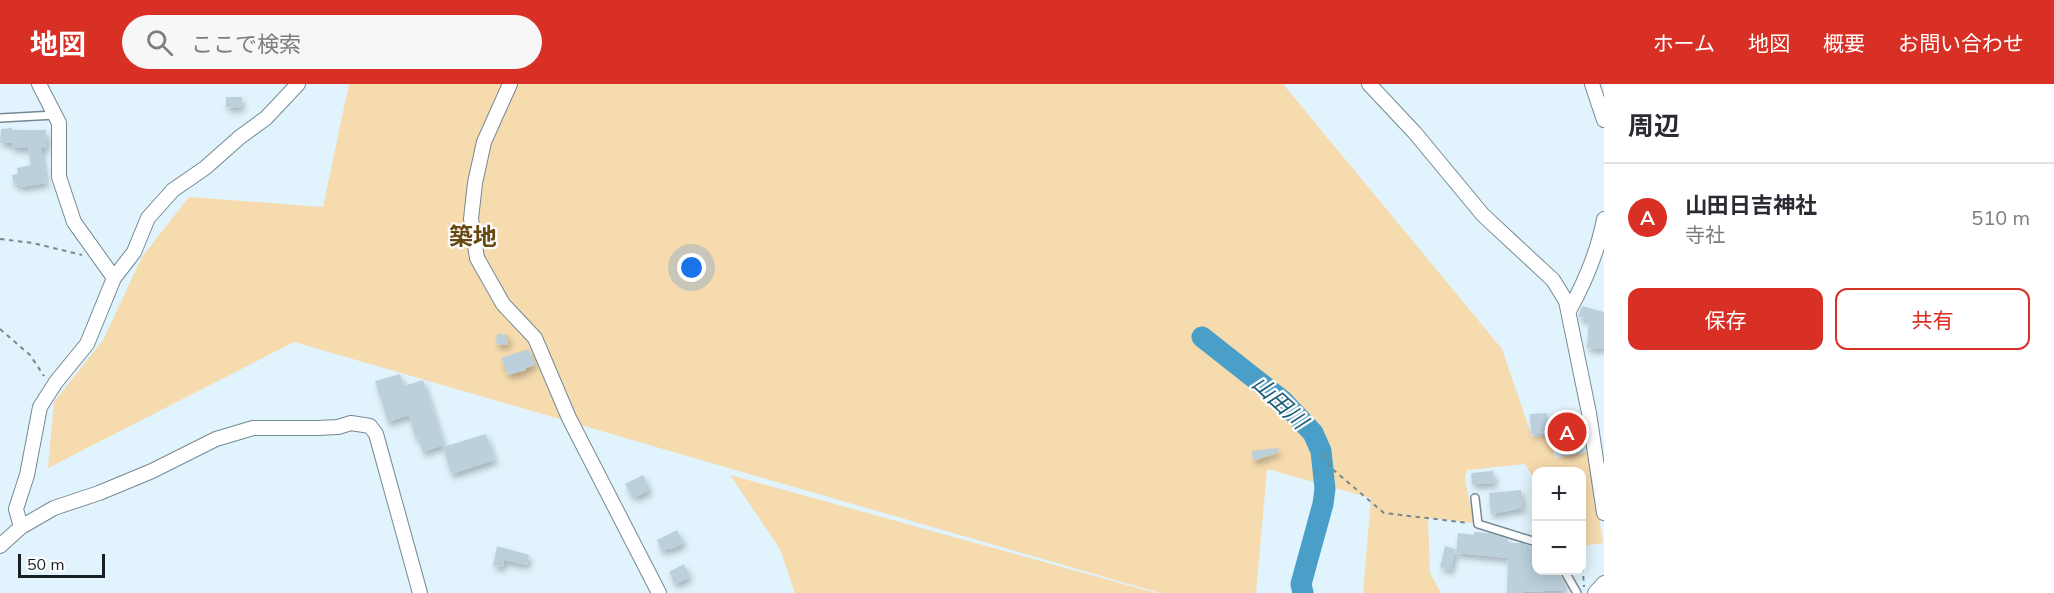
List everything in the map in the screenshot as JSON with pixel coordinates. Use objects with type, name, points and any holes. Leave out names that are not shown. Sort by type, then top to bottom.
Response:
[{"type":"street","points":[[39,84],[59,123],[59,177],[74,222],[114,278]]},
{"type":"street","points":[[21,527],[16,509],[27,475],[40,407],[87,344],[114,278],[134,252],[148,218],[173,190],[205,168],[266,118],[298,84]]},
{"type":"street","points":[[510,84],[484,142],[476,183],[471,219],[477,258],[503,304],[535,338],[569,418],[659,593]]},
{"type":"street","points":[[1369,84],[1415,134],[1483,215],[1553,280],[1566,301],[1590,421],[1604,513]]},
{"type":"street","points":[[1592,84],[1604,120]]},
{"type":"street","points":[[1569,311],[1600,242],[1604,219]]},
{"type":"street","points":[[0,546],[21,527],[54,508],[99,493],[152,471],[216,438],[253,428],[327,427],[351,423],[370,426],[376,434],[420,593]]},
{"type":"street","points":[[1595,593],[1604,583]]},
{"type":"lane","points":[[0,118],[55,115]]},
{"type":"lane","points":[[1475,498],[1478,524],[1532,541]]},
{"type":"lane","points":[[1567,575],[1578,593]]},
{"type":"path","points":[[0,239],[33,243],[84,255],[95,253]]},
{"type":"path","points":[[0,329],[30,355],[52,389]]},
{"type":"path","points":[[1324,454],[1330,467],[1384,513],[1478,524]]},
{"type":"path","points":[[1583,575],[1585,593]]},
{"type":"shaded area","points":[[349,84],[1283,84],[1502,349],[1532,437],[1550,436],[1555,458],[1589,452],[1603,543],[1586,545],[1586,467],[1532,467],[1532,476],[1525,464],[1467,470],[1465,479],[1474,523],[1428,518],[1430,573],[1441,593],[1363,593],[1371,498],[1267,469],[1256,593],[1160,593],[294,342],[48,468],[54,402],[103,340],[142,257],[189,197],[323,207]]},
{"type":"shaded area","points":[[730,475],[1156,593],[795,593],[780,549]]},
{"type":"building","points":[[226,97],[242,97],[241,108],[226,107]]},
{"type":"building","points":[[12,128],[12,130],[46,130],[47,146],[41,148],[46,183],[20,187],[20,184],[14,185],[12,175],[18,174],[17,168],[31,165],[28,148],[12,148],[12,143],[0,143],[1,129]]},
{"type":"building","points":[[1582,306],[1604,312],[1604,349],[1587,348],[1589,321],[1578,316]]},
{"type":"building","points":[[497,334],[508,335],[508,345],[496,344]]},
{"type":"building","points":[[529,349],[535,365],[508,375],[501,358]]},
{"type":"building","points":[[400,374],[404,386],[423,380],[444,445],[423,452],[418,438],[416,439],[409,415],[388,422],[375,381]]},
{"type":"building","points":[[1547,413],[1547,420],[1573,417],[1574,434],[1579,434],[1581,450],[1576,450],[1576,453],[1562,454],[1558,452],[1555,433],[1531,434],[1530,414]]},
{"type":"building","points":[[486,434],[495,460],[451,474],[443,447]]},
{"type":"building","points":[[1278,448],[1279,452],[1253,461],[1252,451]]},
{"type":"building","points":[[1493,471],[1495,483],[1472,484],[1471,473]]},
{"type":"building","points":[[643,475],[650,490],[636,497],[632,496],[625,484]]},
{"type":"building","points":[[1521,490],[1523,508],[1491,514],[1489,493]]},
{"type":"building","points":[[677,530],[684,543],[662,551],[657,540]]},
{"type":"building","points":[[1474,532],[1489,533],[1508,539],[1508,543],[1521,543],[1532,547],[1532,575],[1560,575],[1564,582],[1564,590],[1507,593],[1508,558],[1456,553],[1458,533],[1474,535]]},
{"type":"building","points":[[497,546],[529,555],[527,565],[504,560],[503,567],[493,566]]},
{"type":"building","points":[[1445,546],[1455,549],[1451,570],[1440,567]]},
{"type":"building","points":[[684,564],[690,577],[675,584],[669,572]]},
{"type":"waterway","name":"山田川","points":[[1202,337],[1282,400],[1313,433],[1321,451],[1325,489],[1301,584],[1303,593]]},
{"type":"place","name":"山田日吉神社","points":[[1567,432]]},
{"type":"district","name":"築地","points":[[473,237]]}]
